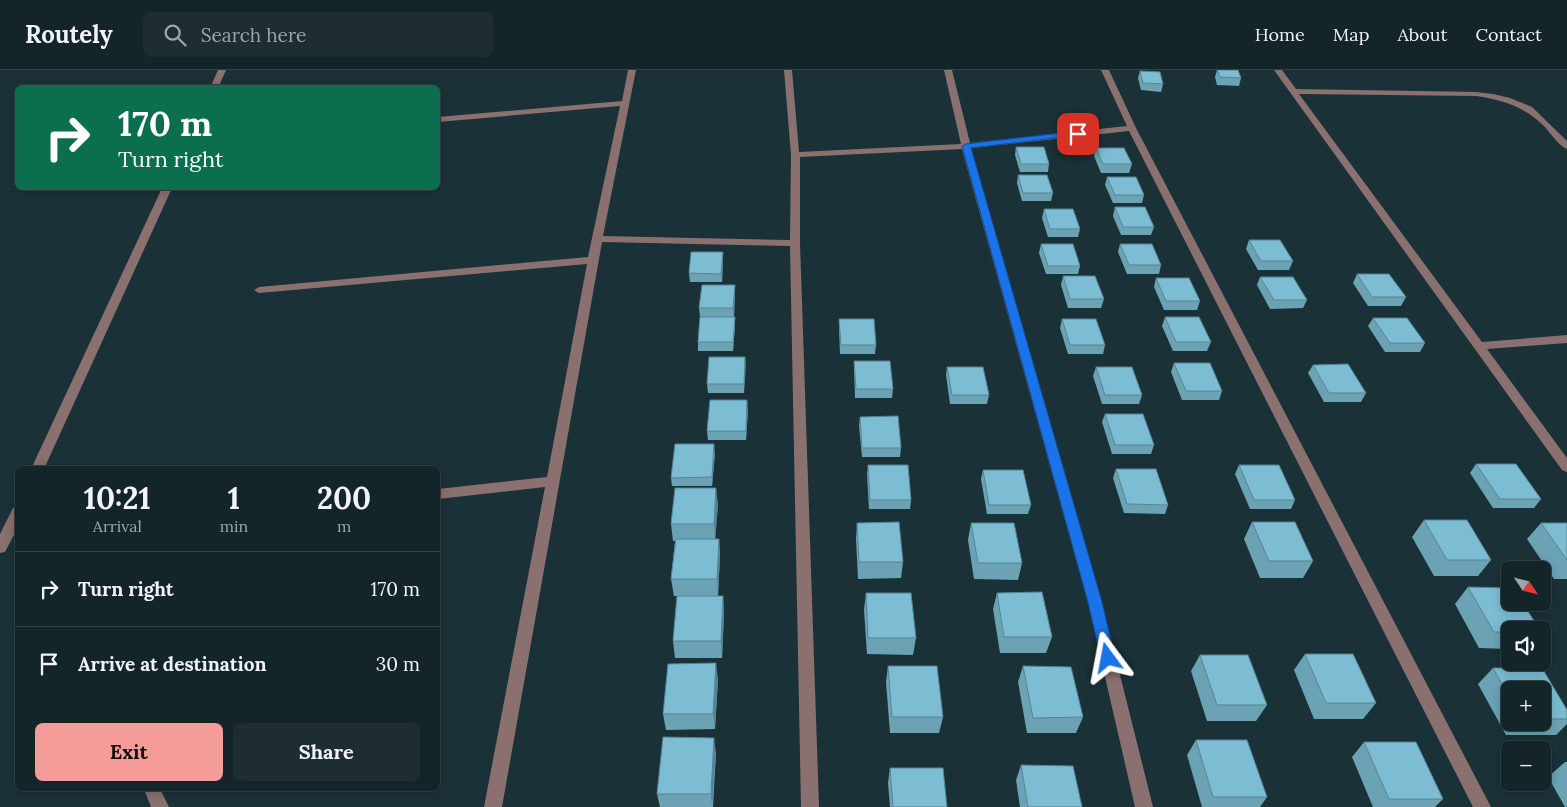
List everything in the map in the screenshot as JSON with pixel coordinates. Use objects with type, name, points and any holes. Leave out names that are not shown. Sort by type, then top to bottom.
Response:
[{"type":"street","points":[[215,85],[222,70]]},
{"type":"street","points":[[494,807],[593,260],[632,70]]},
{"type":"street","points":[[788,70],[795,155],[795,243],[810,807]]},
{"type":"street","points":[[948,70],[966,146],[1095,602],[1144,807]]},
{"type":"street","points":[[1105,70],[1132,128],[1482,807]]},
{"type":"street","points":[[1278,70],[1567,467]]},
{"type":"street","points":[[1293,91],[1476,94],[1498,97],[1517,102],[1535,111],[1567,146]]},
{"type":"street","points":[[440,119],[625,103]]},
{"type":"street","points":[[795,155],[966,146],[1132,128]]},
{"type":"street","points":[[38,466],[166,190]]},
{"type":"street","points":[[598,239],[795,243]]},
{"type":"street","points":[[259,290],[593,260]]},
{"type":"street","points":[[1478,346],[1567,340]]},
{"type":"street","points":[[440,494],[553,480]]},
{"type":"street","points":[[0,548],[15,518]]},
{"type":"street","points":[[153,791],[160,807]]},
{"type":"building","points":[[1217,70],[1238,70],[1241,78],[1220,77]]},
{"type":"building","points":[[1140,71],[1160,72],[1163,84],[1143,83]]},
{"type":"building","points":[[1016,147],[1044,147],[1049,164],[1021,164]]},
{"type":"building","points":[[1096,148],[1124,148],[1132,164],[1103,164]]},
{"type":"building","points":[[1018,175],[1047,175],[1053,193],[1023,193]]},
{"type":"building","points":[[1107,177],[1136,177],[1144,195],[1115,195]]},
{"type":"building","points":[[1115,207],[1145,207],[1154,227],[1123,227]]},
{"type":"building","points":[[1044,209],[1073,209],[1080,229],[1050,229]]},
{"type":"building","points":[[1249,240],[1280,240],[1293,261],[1261,261]]},
{"type":"building","points":[[1041,244],[1073,244],[1080,266],[1048,266]]},
{"type":"building","points":[[1120,244],[1152,244],[1161,265],[1129,265]]},
{"type":"building","points":[[691,252],[723,252],[721,274],[689,273]]},
{"type":"building","points":[[1357,274],[1389,274],[1406,297],[1372,297]]},
{"type":"building","points":[[1063,276],[1095,276],[1104,299],[1070,299]]},
{"type":"building","points":[[1260,277],[1293,277],[1307,300],[1274,300]]},
{"type":"building","points":[[1156,278],[1189,278],[1200,301],[1166,301]]},
{"type":"building","points":[[702,285],[735,285],[733,308],[699,308]]},
{"type":"building","points":[[700,317],[735,317],[733,342],[698,342]]},
{"type":"building","points":[[1165,317],[1199,317],[1211,342],[1176,342]]},
{"type":"building","points":[[1373,318],[1407,318],[1425,343],[1390,343]]},
{"type":"building","points":[[839,319],[874,319],[876,345],[841,345]]},
{"type":"building","points":[[1062,319],[1096,319],[1105,345],[1070,345]]},
{"type":"building","points":[[709,357],[745,357],[744,384],[707,384]]},
{"type":"building","points":[[854,361],[890,361],[893,389],[856,389]]},
{"type":"building","points":[[1174,363],[1210,363],[1222,391],[1186,391]]},
{"type":"building","points":[[1348,364],[1366,393],[1329,393],[1313,365]]},
{"type":"building","points":[[947,367],[983,367],[989,395],[952,395]]},
{"type":"building","points":[[1096,367],[1132,367],[1142,395],[1105,395]]},
{"type":"building","points":[[710,400],[747,400],[746,431],[707,431]]},
{"type":"building","points":[[1105,414],[1143,414],[1154,445],[1115,445]]},
{"type":"building","points":[[898,416],[901,448],[862,448],[860,417]]},
{"type":"building","points":[[675,444],[714,444],[712,477],[671,478]]},
{"type":"building","points":[[1476,464],[1516,464],[1541,499],[1500,499]]},
{"type":"building","points":[[868,465],[908,465],[911,500],[870,500]]},
{"type":"building","points":[[1239,465],[1279,465],[1295,500],[1254,500]]},
{"type":"building","points":[[1116,469],[1156,469],[1168,505],[1127,504]]},
{"type":"building","points":[[983,470],[1023,470],[1031,505],[989,505]]},
{"type":"building","points":[[675,488],[716,488],[714,524],[671,524]]},
{"type":"building","points":[[1424,520],[1467,520],[1491,560],[1447,560]]},
{"type":"building","points":[[899,522],[903,562],[859,562],[857,523]]},
{"type":"building","points":[[1252,522],[1295,522],[1313,561],[1269,561]]},
{"type":"building","points":[[971,523],[1014,523],[1022,563],[978,563]]},
{"type":"building","points":[[1541,523],[1567,523],[1567,560]]},
{"type":"building","points":[[676,539],[719,539],[717,579],[671,579]]},
{"type":"building","points":[[1468,587],[1501,588],[1501,611],[1528,611],[1534,621],[1501,621],[1501,632],[1494,632]]},
{"type":"building","points":[[1042,592],[1052,637],[1004,637],[997,593]]},
{"type":"building","points":[[866,593],[911,593],[916,638],[868,638]]},
{"type":"building","points":[[677,596],[723,596],[721,641],[673,641]]},
{"type":"building","points":[[1305,654],[1353,654],[1376,703],[1326,703]]},
{"type":"building","points":[[1200,655],[1248,655],[1267,705],[1217,705]]},
{"type":"building","points":[[716,663],[713,714],[663,714],[668,664]]},
{"type":"building","points":[[888,666],[937,666],[943,717],[892,717]]},
{"type":"building","points":[[1023,666],[1071,667],[1083,717],[1033,718]]},
{"type":"building","points":[[1493,668],[1501,668],[1501,671],[1544,671],[1550,681],[1501,681]]},
{"type":"building","points":[[1551,683],[1567,710],[1567,719],[1551,719]]},
{"type":"building","points":[[663,737],[714,738],[711,794],[657,794]]},
{"type":"building","points":[[1196,740],[1247,740],[1267,797],[1213,797]]},
{"type":"building","points":[[1364,742],[1416,742],[1443,799],[1389,799]]},
{"type":"building","points":[[1021,765],[1073,766],[1082,807],[1028,807]]},
{"type":"building","points":[[890,768],[943,768],[947,807],[893,807]]},
{"type":"route","points":[[1078,134],[966,146],[1095,602],[1108,658]]}]
